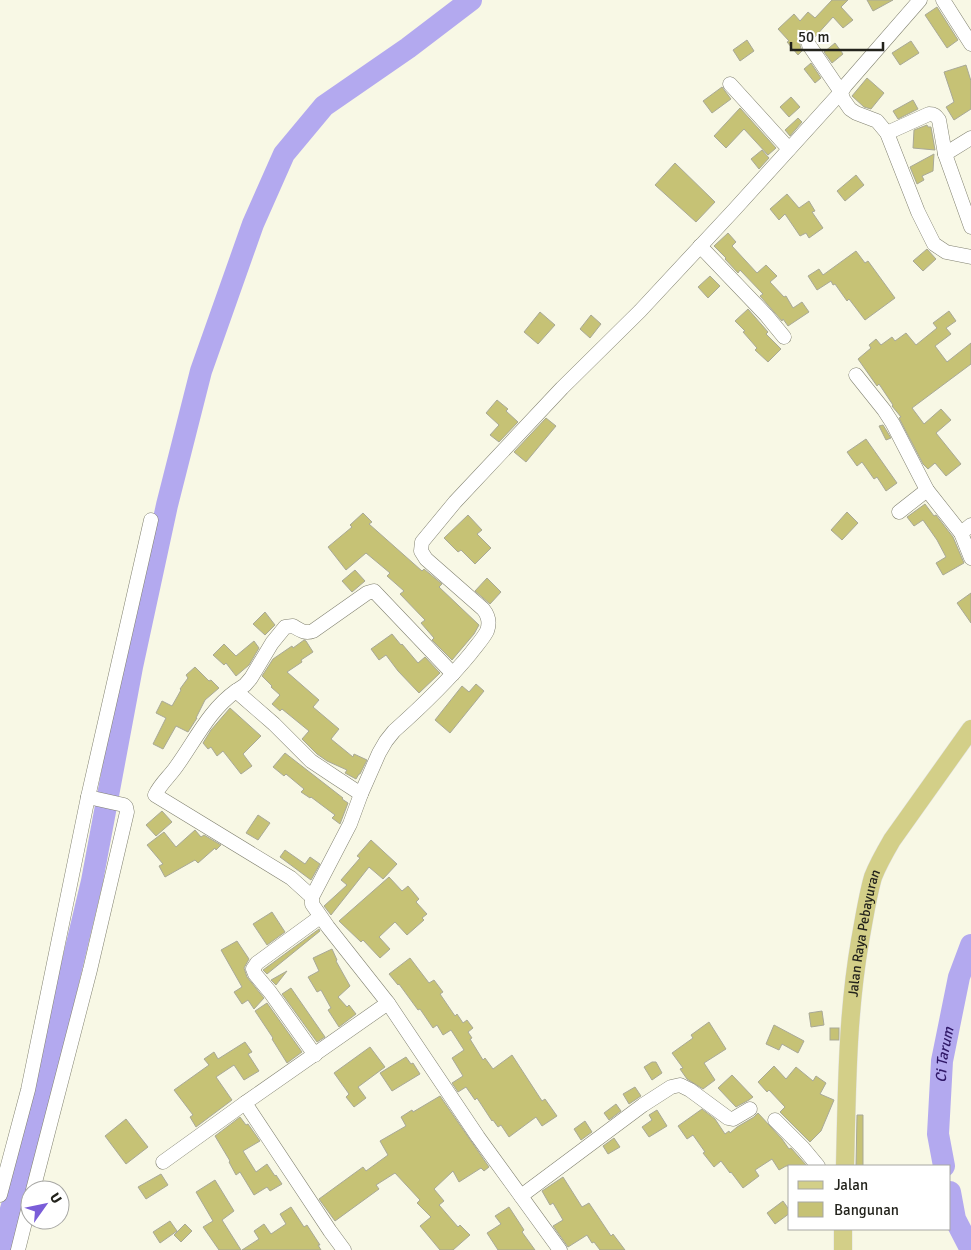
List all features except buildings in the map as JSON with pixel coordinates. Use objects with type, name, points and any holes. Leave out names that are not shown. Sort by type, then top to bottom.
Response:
[{"type":"main road","name":"Jalan Raya Pebayuran","points":[[845,1165],[850,1008],[854,972],[874,876],[892,840],[971,729]]},
{"type":"main road","points":[[843,1230],[843,1250]]},
{"type":"street","points":[[560,1250],[478,1137],[388,1004],[320,917],[312,904],[312,897],[350,824],[361,794],[386,741],[453,674],[487,631],[488,620],[486,613],[426,559],[421,551],[422,542],[455,502],[495,459],[562,388],[640,311],[700,246],[841,92],[920,0]]},
{"type":"street","points":[[943,0],[971,44]]},
{"type":"street","points":[[809,45],[841,92],[843,99],[850,109],[877,121],[887,133],[918,212],[934,244],[946,252],[971,257]]},
{"type":"street","points":[[730,84],[789,148]]},
{"type":"street","points":[[887,133],[929,114],[934,115],[939,120],[945,154],[971,227]]},
{"type":"street","points":[[945,154],[971,138]]},
{"type":"street","points":[[700,246],[766,315],[784,337]]},
{"type":"street","points":[[856,375],[893,424],[927,490],[966,529],[971,558]]},
{"type":"street","points":[[899,512],[927,490]]},
{"type":"street","points":[[0,1195],[28,1090],[151,520]]},
{"type":"street","points":[[312,897],[291,878],[155,795],[159,786],[174,770],[209,717],[220,705],[245,685],[272,643],[285,627],[293,626],[308,633],[313,631],[370,591],[378,593],[453,674]]},
{"type":"street","points":[[236,691],[274,724],[311,761],[361,794]]},
{"type":"street","points":[[36,1180],[127,812],[124,805],[91,797]]},
{"type":"street","points":[[315,1055],[253,969],[258,963],[320,917]]},
{"type":"street","points":[[163,1162],[388,1004]]},
{"type":"street","points":[[521,1196],[671,1087],[680,1085],[690,1090],[728,1118],[733,1119],[750,1109]]},
{"type":"street","points":[[245,1104],[344,1250]]},
{"type":"street","points":[[775,1120],[817,1165]]},
{"type":"street","points":[[18,1250],[23,1230]]},
{"type":"waterway","points":[[0,1249],[31,1137],[92,881],[132,667],[167,505],[201,371],[253,224],[284,154],[324,106],[408,48],[471,0]]},
{"type":"waterway","name":"Ci Tarum","points":[[944,1165],[938,1134],[942,1061],[959,977],[971,945]]},
{"type":"waterway","name":"Ci Tarum","points":[[951,1197],[955,1219],[971,1250]]}]
